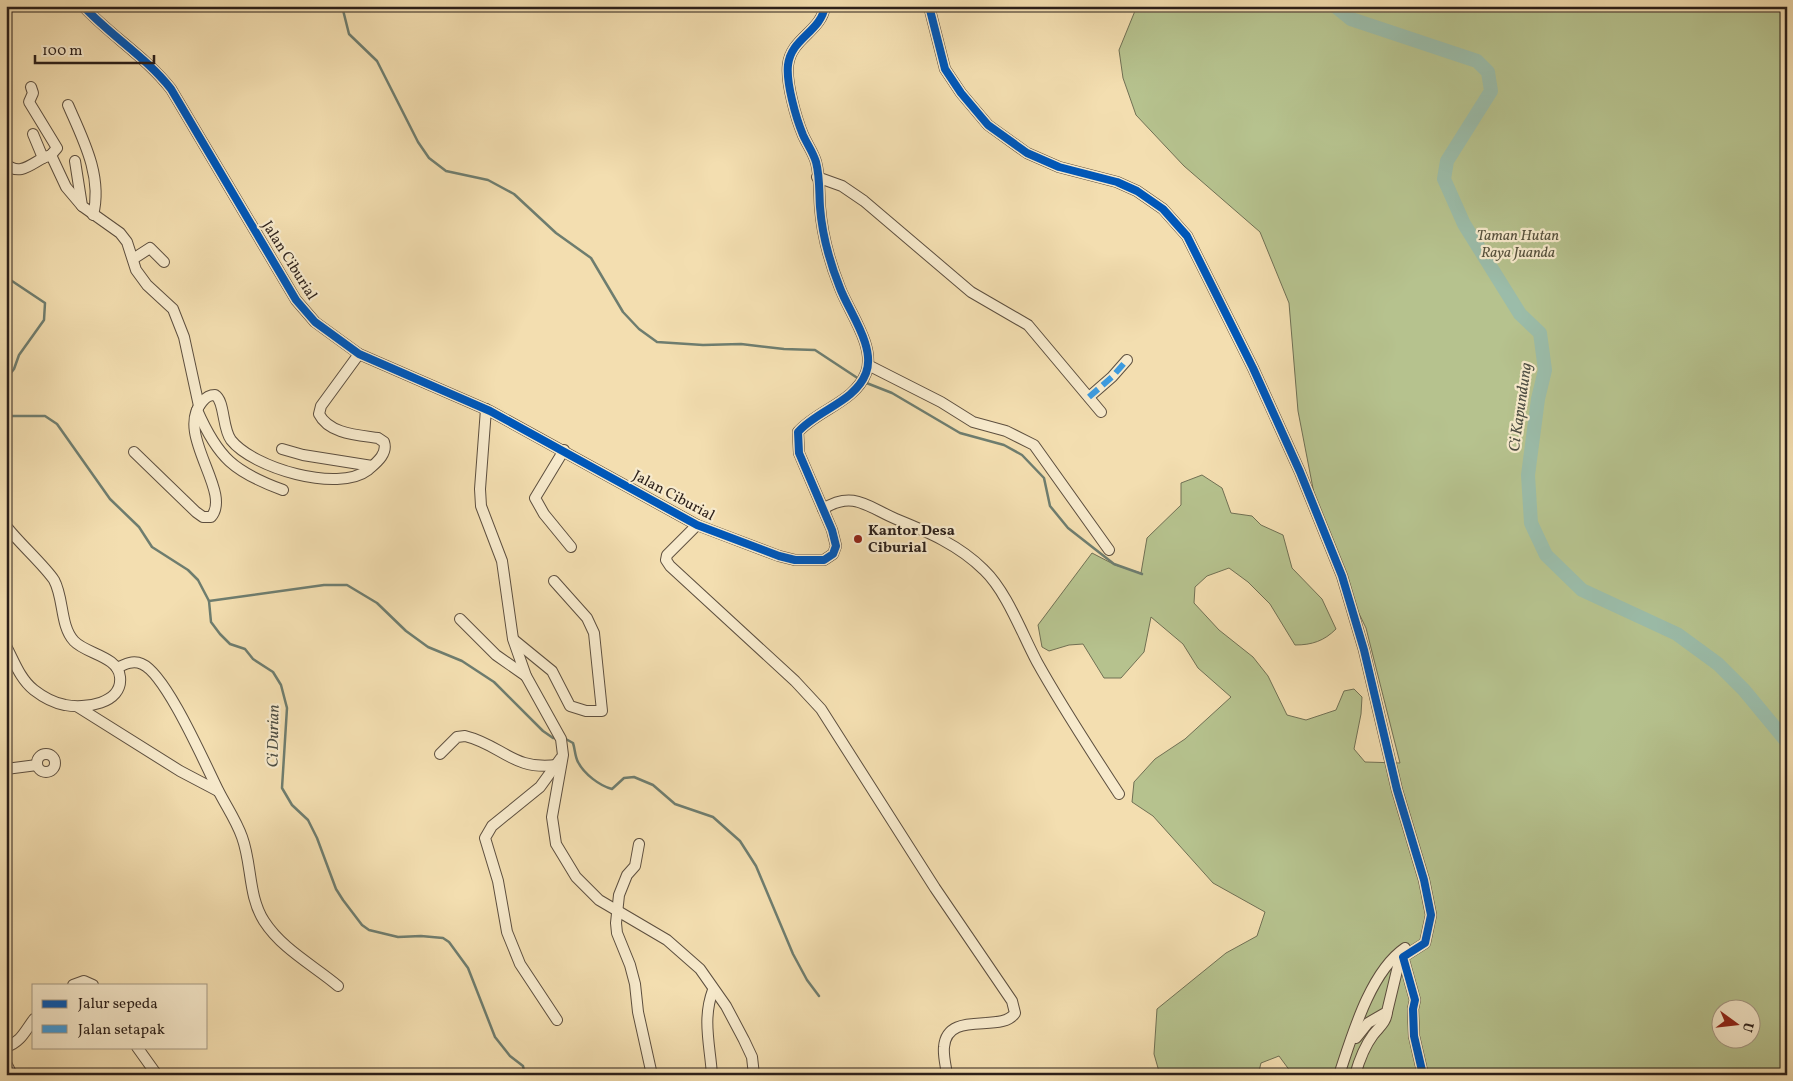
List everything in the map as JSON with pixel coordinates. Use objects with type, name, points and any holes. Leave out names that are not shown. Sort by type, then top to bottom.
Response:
[{"type":"street","name":"Jalan Ciburial","points":[[83,6],[108,31],[153,68],[171,89],[296,300],[315,322],[359,354],[486,409],[564,450],[697,525],[779,556],[795,560],[824,560],[833,554],[836,546],[823,509],[799,453],[798,432],[815,416],[848,396],[859,385],[868,365]]},
{"type":"street","points":[[825,6],[820,21],[794,47],[788,67],[795,110],[817,164],[817,177],[830,260],[845,302],[865,340],[868,365],[941,402],[973,422],[1006,431],[1034,445],[1109,550]]},
{"type":"street","points":[[929,6],[945,69],[988,125],[1016,146],[1059,167],[1117,182],[1137,191],[1163,209],[1187,236],[1249,360],[1300,472],[1342,576],[1364,650],[1397,790],[1424,880],[1431,915],[1426,943]]},
{"type":"street","points":[[6,164],[16,170],[22,170],[47,157],[57,148],[29,102],[34,93],[31,87]]},
{"type":"street","points":[[68,105],[90,160],[94,177],[97,194],[93,215]]},
{"type":"street","points":[[33,134],[66,187],[82,206],[120,233],[127,242],[136,270],[147,285],[173,309],[184,337],[198,408],[216,448],[224,458],[254,478],[283,490]]},
{"type":"street","points":[[75,161],[82,206]]},
{"type":"street","points":[[817,177],[842,186],[864,201],[971,292],[1028,325],[1072,380],[1101,412]]},
{"type":"street","points":[[133,259],[150,248],[164,262]]},
{"type":"street","points":[[134,452],[196,512],[203,516],[211,517],[215,513],[216,497],[197,443],[194,419],[198,408],[207,396],[212,394],[218,396],[225,431],[230,439],[251,457],[271,467],[336,479],[355,476],[372,466],[384,454],[384,442],[378,438],[332,428],[322,420],[319,414],[321,406],[359,354]]},
{"type":"street","points":[[1089,397],[1110,379],[1127,360]]},
{"type":"street","points":[[486,409],[480,489],[481,506],[502,561],[513,639],[526,676],[561,739],[563,755],[552,806],[554,839],[563,858],[576,877],[599,900],[653,931],[700,969],[726,1006],[744,1040],[752,1058],[754,1075]]},
{"type":"street","points":[[282,449],[303,455],[372,466]]},
{"type":"street","points":[[564,450],[535,498],[544,514],[571,547]]},
{"type":"street","points":[[823,509],[843,500],[870,506],[931,533],[965,554],[985,571],[1004,597],[1038,663],[1077,730],[1119,794]]},
{"type":"street","points":[[697,525],[667,555],[666,560],[670,566],[795,681],[821,709],[930,881],[1012,1001],[1015,1013],[1011,1018],[992,1024],[968,1023],[949,1036],[944,1046],[947,1075]]},
{"type":"street","points":[[6,526],[54,581],[68,629],[74,642],[105,658],[117,668],[120,682],[113,697],[97,704],[78,706],[56,703],[33,689],[18,670],[6,646]]},
{"type":"street","points":[[513,639],[552,671],[570,706],[586,711],[602,711],[594,632],[586,618],[554,580]]},
{"type":"street","points":[[460,620],[496,655],[526,676]]},
{"type":"street","points":[[117,668],[133,662],[142,664],[158,678],[196,744],[243,839],[251,884],[264,920],[281,942],[338,986]]},
{"type":"street","points":[[78,706],[180,772],[218,791]]},
{"type":"street","points":[[440,754],[457,737],[465,736],[528,765],[540,767],[557,765]]},
{"type":"street","points":[[557,1020],[520,964],[507,932],[498,881],[485,838],[492,826],[540,787],[563,755]]},
{"type":"street","points":[[6,769],[37,765]]},
{"type":"street","points":[[639,844],[635,866],[627,875],[619,896],[616,911],[617,933],[630,965],[652,1075]]},
{"type":"street","points":[[1355,1075],[1360,1059],[1373,1035],[1386,1019],[1386,1012],[1403,956],[1426,943]]},
{"type":"street","points":[[1339,1075],[1374,983],[1400,951],[1413,945],[1426,943]]},
{"type":"street","points":[[1403,956],[1415,1000],[1413,1009],[1414,1036],[1423,1075]]},
{"type":"street","points":[[76,984],[84,981],[91,984]]},
{"type":"street","points":[[712,1075],[706,1034],[710,1000],[714,990]]},
{"type":"street","points":[[1348,1048],[1368,1023],[1386,1012]]},
{"type":"street","points":[[6,1047],[16,1043],[24,1036],[32,1022]]},
{"type":"street","points":[[138,1048],[157,1075]]},
{"type":"street","points":[[6,1063],[12,1075]]},
{"type":"green space","name":"Taman Hutan Raya Juanda","points":[[1137,6],[1781,6],[1787,16],[1787,1075],[1293,1075],[1279,1056],[1261,1063],[1258,1075],[1160,1075],[1154,1054],[1157,1009],[1226,953],[1257,936],[1265,912],[1213,883],[1153,816],[1132,802],[1134,782],[1155,759],[1185,739],[1231,697],[1198,668],[1183,644],[1151,617],[1144,652],[1121,678],[1104,678],[1083,644],[1069,645],[1049,651],[1042,647],[1038,625],[1092,553],[1115,565],[1141,573],[1147,538],[1181,505],[1181,483],[1202,475],[1222,488],[1231,513],[1252,516],[1261,525],[1283,535],[1292,568],[1322,599],[1336,629],[1327,637],[1317,642],[1295,645],[1270,604],[1248,582],[1229,568],[1207,576],[1195,587],[1194,603],[1219,630],[1253,657],[1268,676],[1287,715],[1306,720],[1336,710],[1344,691],[1354,689],[1362,697],[1361,714],[1354,749],[1365,762],[1400,763],[1366,628],[1339,572],[1317,509],[1298,411],[1289,303],[1260,232],[1184,166],[1136,115],[1123,78],[1119,50]]},
{"type":"waterway","points":[[342,6],[349,34],[377,61],[418,142],[429,158],[446,171],[488,180],[514,194],[556,233],[591,258],[623,312],[639,329],[657,342],[703,345],[741,344],[784,349],[815,350],[859,379]]},
{"type":"waterway","name":"Ci Kapundung","points":[[1335,6],[1351,19],[1477,61],[1488,72],[1491,91],[1447,161],[1444,179],[1464,224],[1520,314],[1540,333],[1545,370],[1538,399],[1528,475],[1531,523],[1546,555],[1582,590],[1677,634],[1718,664],[1744,690],[1787,742]]},
{"type":"waterway","name":"Ci Durian","points":[[6,277],[45,303],[44,320],[19,355],[14,369],[6,379]]},
{"type":"waterway","points":[[864,382],[892,393],[960,433],[1004,445],[1022,455],[1044,478],[1050,506],[1068,528],[1114,564],[1142,574]]},
{"type":"waterway","name":"Ci Durian","points":[[6,416],[45,416],[57,424],[110,499],[139,527],[152,547],[188,570],[198,580],[209,601],[211,622],[220,634],[230,644],[245,649],[253,659],[273,672],[281,685],[287,708],[282,788],[292,805],[308,820],[317,838],[336,889],[362,925],[369,930],[398,937],[421,936],[443,938],[449,942],[468,968],[495,1037],[510,1056],[523,1066],[525,1075]]},
{"type":"waterway","points":[[209,601],[324,585],[347,585],[377,603],[406,631],[428,647],[462,661],[494,682],[543,731],[553,738],[558,738]]},
{"type":"waterway","points":[[564,738],[573,743],[577,760],[584,771],[602,785],[612,789],[624,778],[634,777],[653,785],[675,804],[713,817],[740,841],[756,866],[793,954],[807,980],[819,996]]},
{"type":"marked path","points":[[1089,397],[1112,377],[1127,360]]},
{"type":"cycle path","points":[[83,6],[151,67],[171,89],[296,300],[315,322],[359,354],[490,411],[697,525],[779,556],[795,560],[824,560],[833,554],[836,546],[832,530],[799,453],[798,432],[806,424],[845,399],[861,383],[868,363],[865,341],[840,288],[830,259],[821,217],[816,162],[800,128],[789,81],[788,65],[790,56],[794,48],[818,22],[825,6]]},
{"type":"cycle path","points":[[929,6],[945,69],[961,93],[988,125],[1027,153],[1059,167],[1117,182],[1137,191],[1163,209],[1187,236],[1253,368],[1300,472],[1342,576],[1364,650],[1397,790],[1424,880],[1431,915],[1425,943],[1403,957],[1415,1000],[1413,1009],[1414,1036],[1423,1075]]},
{"type":"place","name":"Kantor Desa Ciburial","points":[[858,539]]}]
